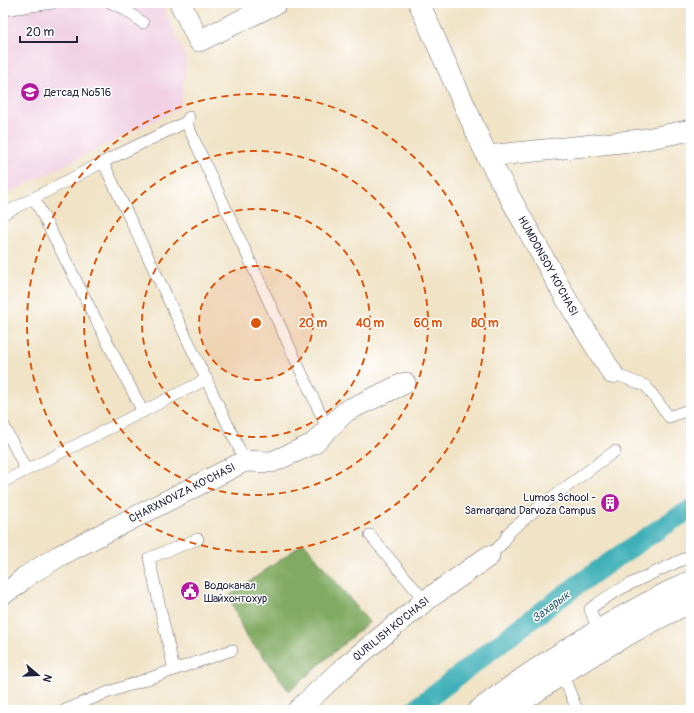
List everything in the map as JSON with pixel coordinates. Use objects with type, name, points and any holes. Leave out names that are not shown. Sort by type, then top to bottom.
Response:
[{"type":"street","points":[[180,3],[199,41],[277,3]]},
{"type":"street","name":"HUMDONSOY KO'CHASI","points":[[420,3],[487,156],[568,302],[612,374]]},
{"type":"street","points":[[487,156],[641,140],[691,130]]},
{"type":"street","name":"CHARXNOVZA KO'CHASI","points":[[3,594],[14,587],[25,576],[65,554],[245,461],[272,462],[313,444],[346,411],[405,384]]},
{"type":"street","name":"QURILISH KO'CHASI","points":[[298,710],[341,670],[425,601],[489,556]]},
{"type":"street","points":[[511,710],[598,631],[626,614],[691,581]]},
{"type":"street","points":[[479,710],[508,688],[634,632],[691,602]]},
{"type":"lane","points":[[3,10],[53,3]]},
{"type":"lane","points":[[111,3],[123,8],[143,23]]},
{"type":"lane","points":[[3,214],[187,120],[328,430]]},
{"type":"lane","points":[[103,162],[245,461]]},
{"type":"lane","points":[[34,198],[143,412]]},
{"type":"lane","points":[[612,374],[646,386],[669,417],[691,409]]},
{"type":"lane","points":[[3,482],[207,379]]},
{"type":"lane","points":[[3,424],[26,470]]},
{"type":"lane","points":[[489,556],[504,542],[508,533],[527,517],[615,451]]},
{"type":"lane","points":[[370,535],[425,601]]},
{"type":"lane","points":[[174,670],[149,558],[198,540]]},
{"type":"lane","points":[[598,631],[590,609],[602,600],[652,574],[686,558],[691,558]]},
{"type":"lane","points":[[65,710],[106,693],[232,650]]},
{"type":"lane","points":[[559,665],[577,710]]},
{"type":"shaded area","points":[[3,3],[162,3],[187,60],[180,108],[3,196]]},
{"type":"green space","points":[[304,543],[369,622],[289,691],[261,653],[246,637],[229,596]]},
{"type":"waterway","name":"Захарык","points":[[414,710],[584,580],[619,555],[691,509]]},
{"type":"place","name":"Детсад №516","points":[[30,92]]},
{"type":"place","name":"Lumos School - Samarqand Darvoza Campus","points":[[610,503]]},
{"type":"place","name":"Водоканал Шайхонтохур","points":[[190,591]]}]
